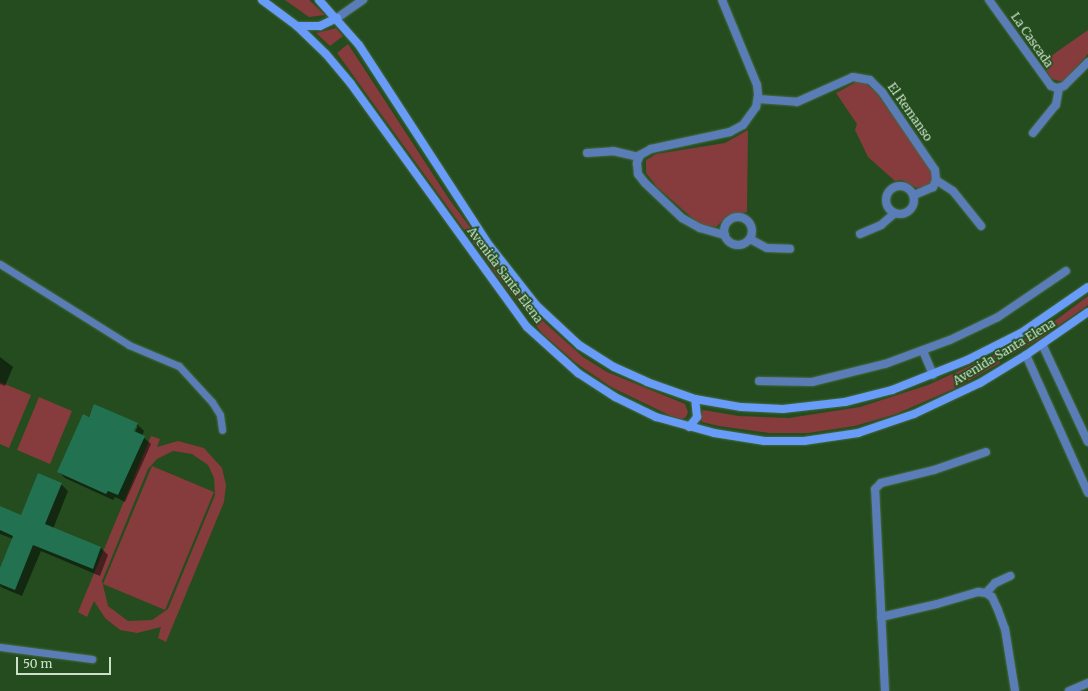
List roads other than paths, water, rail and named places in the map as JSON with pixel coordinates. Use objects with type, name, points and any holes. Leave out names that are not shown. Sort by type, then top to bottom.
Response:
[{"type":"street","name":"Avenida Santa Elena","points":[[262,0],[296,26],[326,54],[352,84],[504,298],[540,340],[578,373],[615,397],[656,417],[689,428],[764,441],[810,440],[858,433],[896,422],[938,404],[1026,355],[1088,312]]},
{"type":"street","name":"Avenida Santa Elena","points":[[319,0],[337,18],[359,45],[489,245],[536,305],[580,345],[614,367],[647,382],[695,399],[757,408],[818,407],[872,396],[933,375],[1021,333],[1088,287]]},
{"type":"street","points":[[296,26],[320,26],[337,18],[363,0]]},
{"type":"street","points":[[638,158],[651,149],[718,136],[737,129],[748,120],[758,99],[755,80],[722,0]]},
{"type":"street","name":"La Cascada","points":[[989,0],[1044,78],[1051,86],[1059,88]]},
{"type":"street","points":[[1033,133],[1056,105],[1059,88],[1067,84],[1088,62]]},
{"type":"street","name":"El Remanso","points":[[758,99],[797,102],[847,79],[865,77],[882,92],[933,165],[936,180]]},
{"type":"street","points":[[587,153],[614,151],[638,158]]},
{"type":"street","points":[[638,158],[637,169],[641,178],[675,211],[700,228],[725,235]]},
{"type":"street","points":[[914,195],[931,189],[936,180],[953,191],[981,226]]},
{"type":"street","points":[[860,234],[881,225],[895,213],[909,211],[914,204],[914,195],[904,186],[892,188],[887,195],[887,203],[895,213]]},
{"type":"street","points":[[738,217],[750,222],[752,231],[750,239],[744,244],[736,245],[729,242],[725,235],[727,222],[738,217]]},
{"type":"street","points":[[750,239],[767,248],[790,249]]},
{"type":"street","points":[[759,381],[798,383],[826,380],[871,369],[923,351],[998,317],[1066,271]]},
{"type":"street","points":[[1042,344],[1088,442]]},
{"type":"street","points":[[923,351],[933,375]]},
{"type":"street","points":[[1026,355],[1088,492]]},
{"type":"street","points":[[689,428],[697,417],[695,399]]},
{"type":"street","points":[[885,691],[875,488],[881,483],[934,470],[986,452]]},
{"type":"street","points":[[986,593],[995,583],[1010,576]]},
{"type":"street","points":[[881,617],[937,604],[978,592],[986,593],[992,597],[1005,630],[1015,691]]},
{"type":"street","points":[[1069,691],[1088,683]]},
{"type":"lane","points":[[0,264],[129,345],[179,366],[212,402],[220,415],[222,430]]},
{"type":"lane","points":[[0,647],[92,659]]}]
